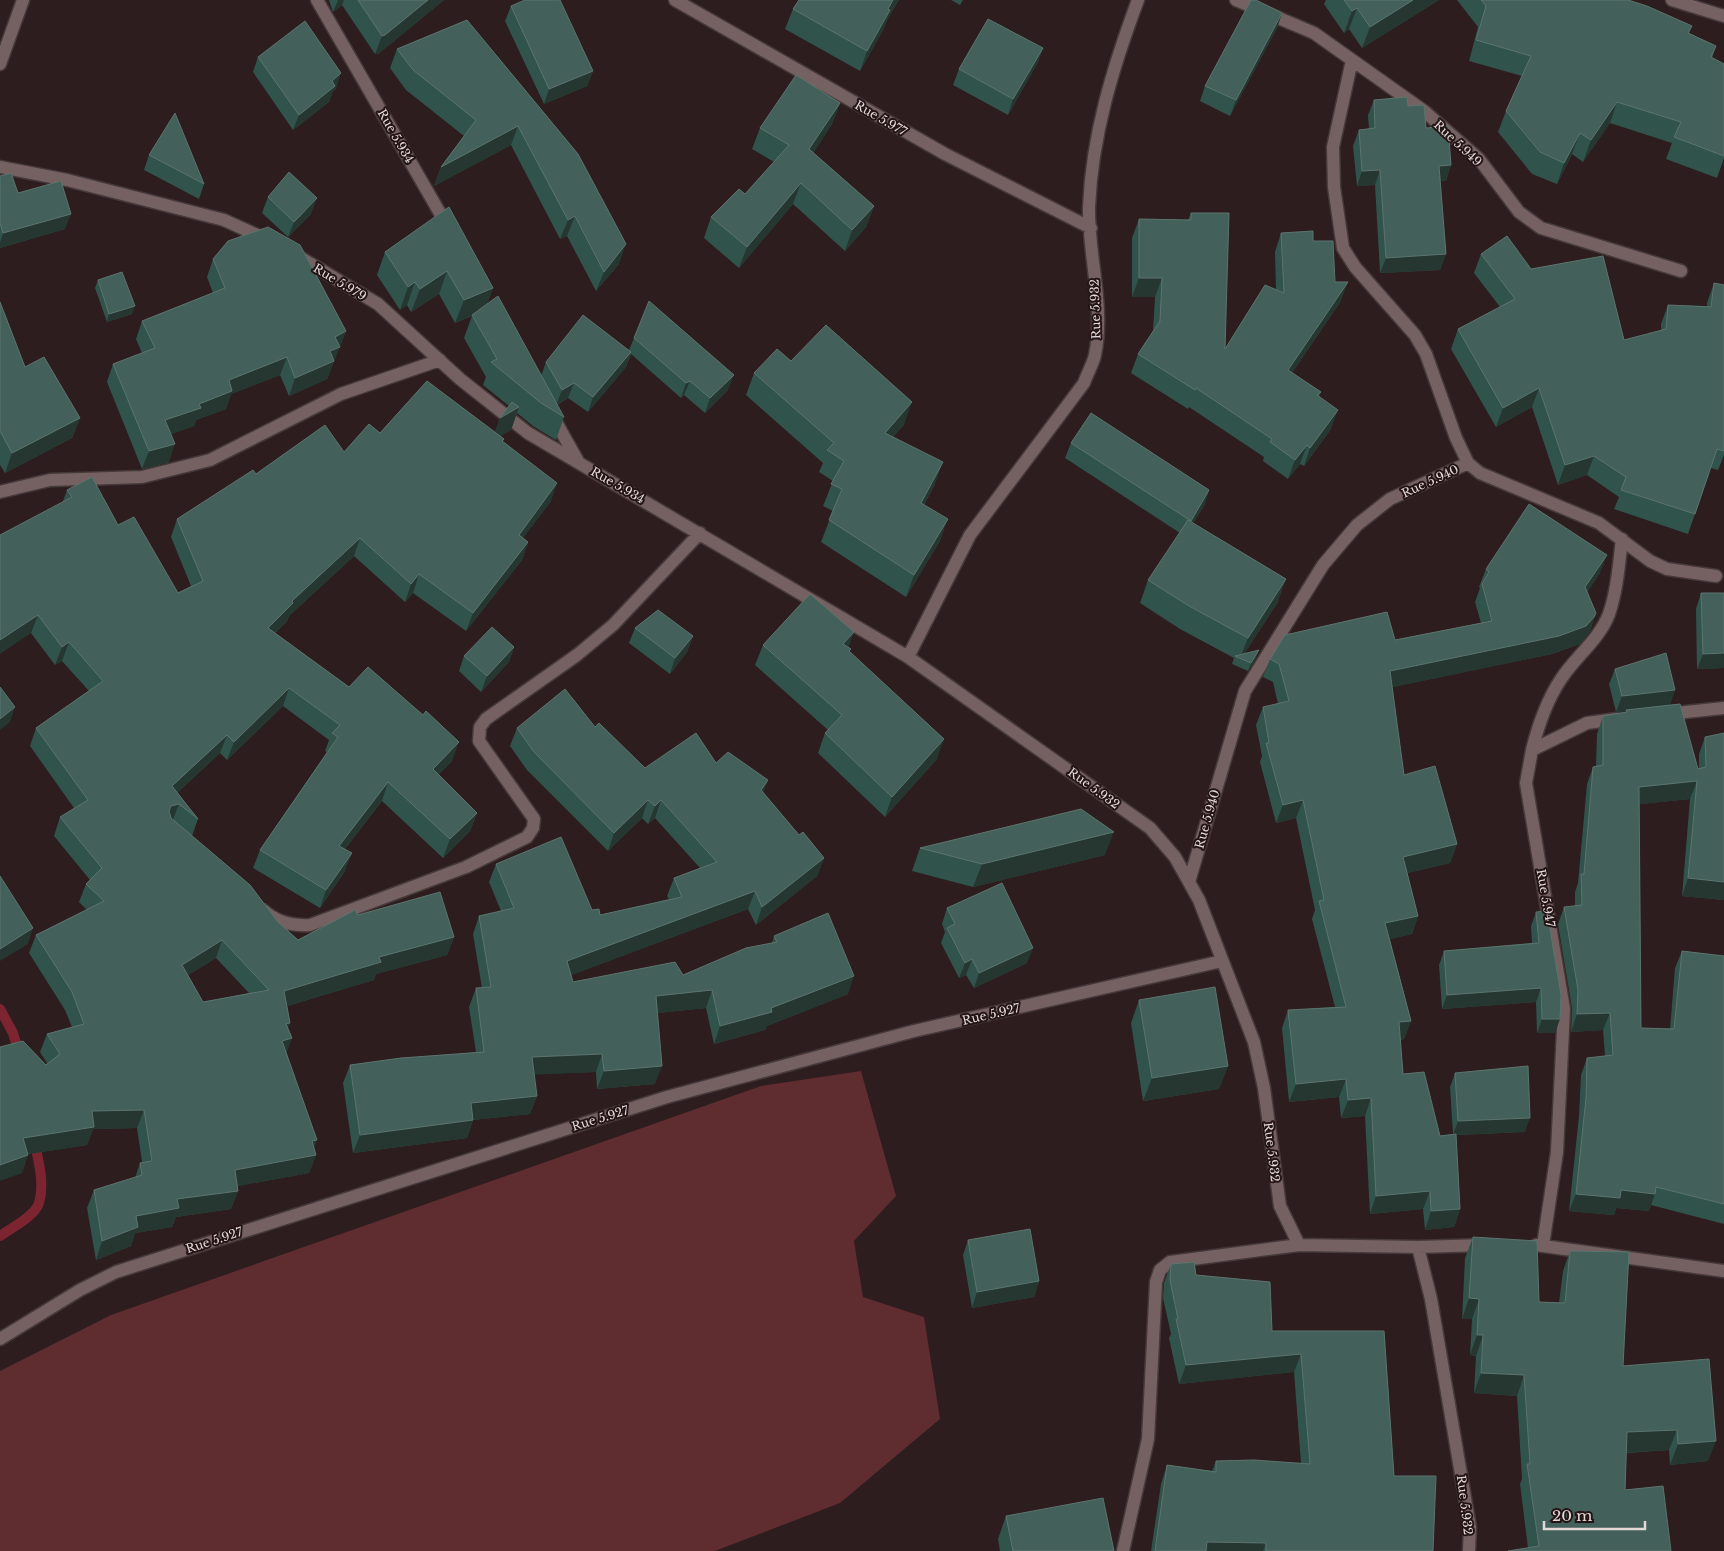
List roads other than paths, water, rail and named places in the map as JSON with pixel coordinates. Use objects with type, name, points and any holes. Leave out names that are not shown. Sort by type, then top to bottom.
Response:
[{"type":"street","points":[[0,64],[23,0]]},
{"type":"street","name":"Rue 5.934","points":[[317,0],[454,238]]},
{"type":"street","name":"Rue 5.977","points":[[675,0],[945,154],[1091,228]]},
{"type":"street","name":"Rue 5.932","points":[[1138,0],[1114,62],[1094,149],[1089,208],[1098,331],[1095,357],[1084,383],[970,535],[908,657],[1150,828],[1175,857],[1199,900],[1254,1042],[1264,1088],[1280,1206],[1299,1245]]},
{"type":"street","name":"Rue 5.949","points":[[1236,0],[1314,34],[1424,111],[1479,159],[1519,212],[1541,228],[1681,271]]},
{"type":"street","points":[[1672,0],[1724,16]]},
{"type":"street","name":"Rue 5.940","points":[[1189,882],[1245,691],[1323,565],[1358,525],[1390,499],[1468,463],[1456,438],[1426,354],[1415,335],[1355,267],[1343,248],[1334,187],[1333,147],[1352,60]]},
{"type":"street","name":"Rue 5.979","points":[[0,168],[67,180],[224,220],[282,247],[378,304],[440,360],[528,433],[579,463]]},
{"type":"street","points":[[0,492],[50,480],[142,477],[210,460],[341,394],[440,360]]},
{"type":"street","name":"Rue 5.934","points":[[546,402],[579,463],[908,657]]},
{"type":"street","points":[[1468,463],[1480,473],[1600,523],[1650,561],[1666,569],[1716,576]]},
{"type":"street","points":[[250,899],[272,918],[296,926],[310,925],[466,867],[527,837],[533,828],[534,818],[479,741],[480,727],[486,719],[576,655],[612,625],[700,533]]},
{"type":"street","name":"Rue 5.947","points":[[1543,1246],[1557,1152],[1564,1009],[1526,783],[1538,727],[1560,680],[1597,637],[1609,614],[1617,580],[1622,539]]},
{"type":"street","points":[[1651,715],[1724,708]]},
{"type":"street","points":[[1532,750],[1587,723],[1633,717]]},
{"type":"street","name":"Rue 5.927","points":[[0,1340],[80,1290],[116,1272],[667,1097],[914,1031],[1222,961]]},
{"type":"street","points":[[1123,1551],[1148,1439],[1156,1282],[1160,1270],[1170,1262],[1299,1245],[1418,1247],[1498,1245]]},
{"type":"street","points":[[1525,1245],[1724,1271]]},
{"type":"street","name":"Rue 5.932","points":[[1418,1247],[1431,1299],[1459,1460],[1470,1527],[1469,1551]]},
{"type":"waterway","points":[[0,1009],[13,1033],[19,1054]]},
{"type":"waterway","points":[[0,1236],[33,1213],[39,1203],[41,1179],[34,1140]]}]
